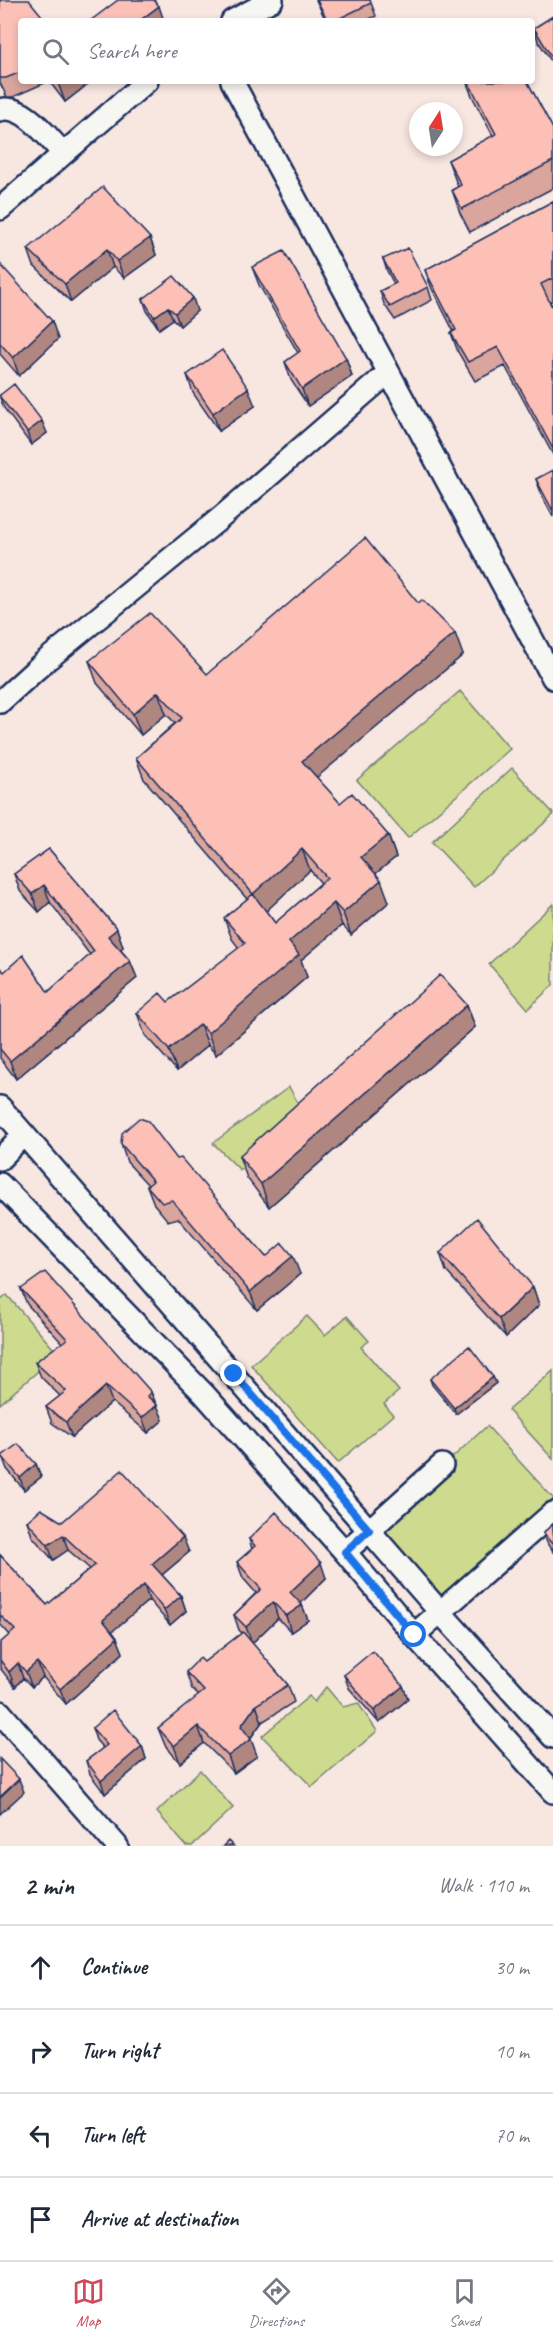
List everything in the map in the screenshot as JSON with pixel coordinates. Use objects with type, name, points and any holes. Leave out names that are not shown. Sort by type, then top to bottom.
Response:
[{"type":"street","points":[[238,18],[272,0]]},
{"type":"street","points":[[0,209],[144,84]]},
{"type":"street","points":[[233,84],[553,678]]},
{"type":"street","points":[[0,110],[20,113],[29,119],[63,153]]},
{"type":"street","points":[[0,702],[43,663],[218,520],[388,373]]},
{"type":"street","points":[[0,1107],[553,1737]]},
{"type":"street","points":[[0,1159],[24,1134]]},
{"type":"street","points":[[0,1184],[204,1394],[345,1552],[414,1635],[553,1792]]},
{"type":"street","points":[[345,1552],[442,1465]]},
{"type":"street","points":[[414,1635],[553,1513]]},
{"type":"street","points":[[0,1712],[117,1846]]},
{"type":"green space","points":[[460,691],[510,749],[408,838],[357,780]]},
{"type":"green space","points":[[512,768],[553,815],[474,887],[432,842]]},
{"type":"green space","points":[[553,904],[553,985],[528,1009],[489,964]]},
{"type":"green space","points":[[289,1087],[302,1110],[240,1170],[213,1143]]},
{"type":"green space","points":[[7,1295],[58,1354],[0,1404],[0,1301]]},
{"type":"green space","points":[[307,1316],[325,1335],[347,1316],[369,1341],[361,1347],[399,1391],[384,1404],[393,1415],[338,1463],[251,1365]]},
{"type":"green space","points":[[553,1371],[553,1459],[508,1410]]},
{"type":"green space","points":[[487,1426],[553,1498],[553,1504],[442,1606],[372,1531]]},
{"type":"green space","points":[[326,1687],[343,1707],[358,1703],[377,1731],[312,1787],[262,1736],[309,1696],[314,1702]]},
{"type":"green space","points":[[200,1770],[233,1808],[192,1846],[186,1846],[157,1812]]},
{"type":"building","points":[[0,0],[29,0],[44,18],[18,18],[18,73],[0,78]]},
{"type":"building","points":[[118,0],[154,0],[159,6],[143,18],[94,18]]},
{"type":"building","points":[[317,0],[370,0],[371,3],[340,18],[326,18]]},
{"type":"building","points":[[553,16],[553,55],[551,56],[535,27]]},
{"type":"building","points":[[470,84],[529,84],[553,129],[553,161],[462,209],[452,190],[461,185],[448,160],[455,156],[463,156],[463,152],[496,134]]},
{"type":"building","points":[[103,187],[150,238],[117,261],[107,249],[65,284],[28,249]]},
{"type":"building","points":[[553,201],[553,278],[541,284],[551,305],[553,304],[553,449],[498,347],[468,362],[451,333],[456,330],[425,270]]},
{"type":"building","points":[[408,248],[428,287],[390,307],[380,291],[396,283],[383,259]]},
{"type":"building","points":[[284,251],[346,358],[302,389],[285,362],[300,351],[252,267]]},
{"type":"building","points":[[0,264],[52,321],[13,358],[0,343]]},
{"type":"building","points":[[174,276],[193,298],[175,313],[168,307],[154,317],[143,299]]},
{"type":"building","points":[[222,350],[248,388],[213,413],[187,375]]},
{"type":"building","points":[[14,384],[42,421],[27,432],[0,397]]},
{"type":"building","points":[[553,470],[553,511],[536,479]]},
{"type":"building","points":[[365,538],[418,603],[422,600],[455,633],[302,761],[340,803],[352,793],[388,835],[361,857],[381,880],[343,913],[334,903],[289,942],[299,955],[208,1033],[200,1024],[169,1050],[137,1013],[160,993],[168,1002],[245,943],[224,918],[253,894],[136,758],[182,718],[158,692],[133,714],[89,661],[150,613],[207,674]],"holes":[[[302,849],[327,878],[275,923],[253,894]]]},
{"type":"building","points":[[49,849],[117,929],[108,936],[130,961],[10,1061],[0,1049],[0,968],[4,972],[23,955],[48,992],[94,951],[44,885],[32,894],[14,874]]},
{"type":"building","points":[[440,975],[467,1005],[261,1184],[239,1156]]},
{"type":"building","points":[[139,1118],[148,1121],[177,1159],[181,1158],[266,1257],[282,1243],[293,1256],[250,1292],[172,1200],[162,1203],[147,1186],[153,1181],[121,1144],[122,1133]]},
{"type":"building","points":[[477,1218],[533,1287],[499,1319],[440,1253]]},
{"type":"building","points":[[45,1272],[151,1392],[147,1396],[157,1405],[142,1418],[106,1386],[66,1422],[46,1407],[66,1391],[35,1362],[67,1339],[21,1289]]},
{"type":"building","points":[[469,1346],[493,1377],[454,1408],[430,1379]]},
{"type":"building","points":[[18,1444],[36,1464],[20,1478],[2,1456]]},
{"type":"building","points":[[122,1470],[183,1537],[152,1564],[181,1596],[164,1610],[144,1585],[103,1620],[117,1638],[60,1689],[37,1662],[26,1672],[18,1663],[9,1672],[0,1660],[0,1643],[15,1630],[0,1615],[0,1555],[47,1605],[95,1565],[63,1535],[48,1545],[27,1521],[41,1509],[62,1522]]},
{"type":"building","points":[[276,1512],[321,1563],[290,1592],[302,1605],[286,1616],[273,1602],[246,1627],[234,1615],[261,1589],[237,1562],[255,1546],[249,1539]]},
{"type":"building","points":[[553,1524],[553,1545],[543,1533]]},
{"type":"building","points":[[243,1632],[288,1685],[256,1705],[241,1726],[251,1739],[228,1756],[198,1726],[174,1746],[158,1728],[204,1691],[186,1672],[200,1658],[204,1662]]},
{"type":"building","points":[[373,1651],[403,1686],[374,1711],[344,1675]]},
{"type":"building","points":[[113,1710],[142,1746],[101,1781],[86,1761],[107,1745],[92,1728]]},
{"type":"building","points":[[0,1759],[19,1779],[0,1797]]},
{"type":"building","points":[[228,1841],[233,1846],[223,1846]]},
{"type":"route","points":[[234,1374],[369,1530],[345,1552],[414,1635]]}]
